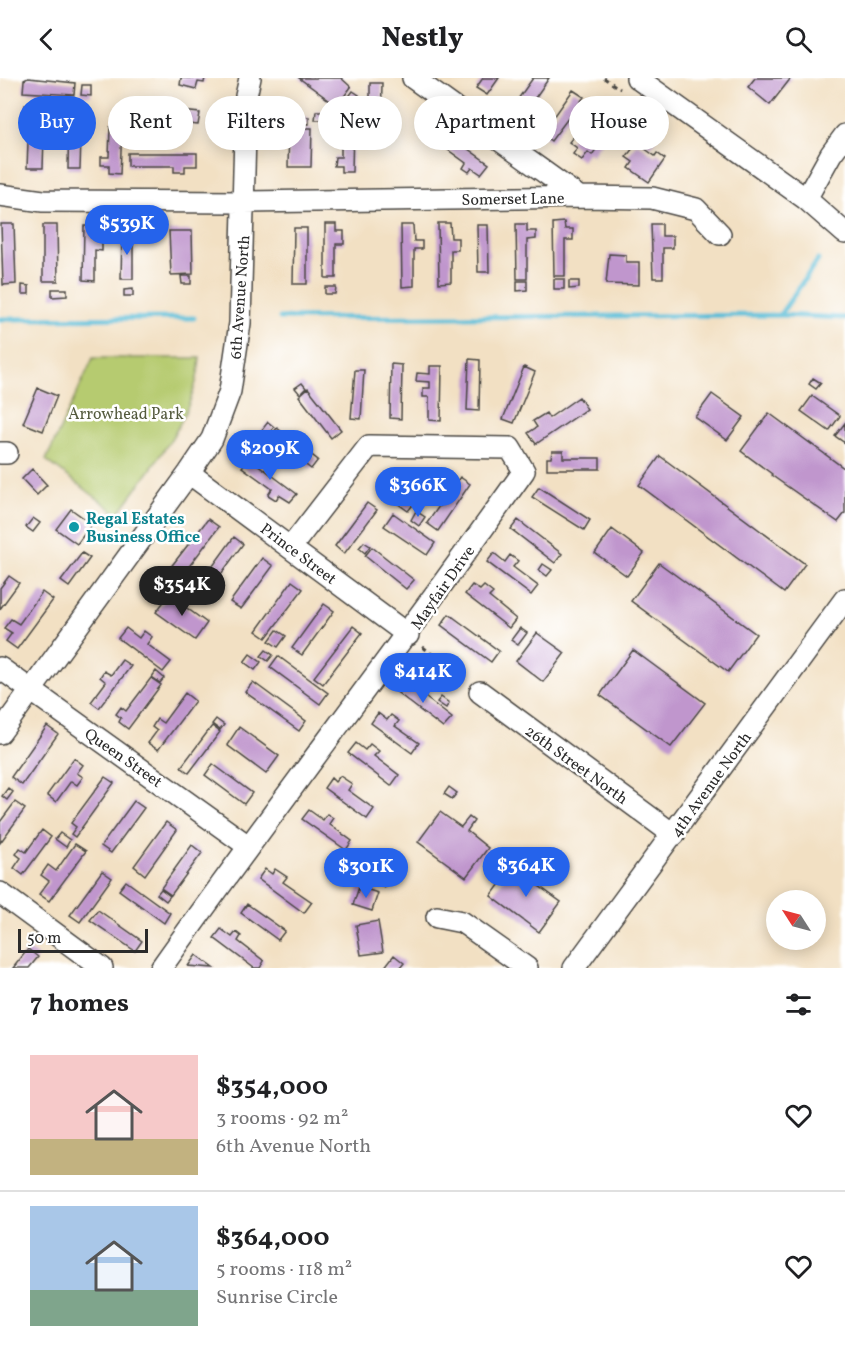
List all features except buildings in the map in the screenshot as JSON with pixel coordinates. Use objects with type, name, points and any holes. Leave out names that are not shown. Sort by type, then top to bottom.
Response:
[{"type":"street","name":"6th Avenue North","points":[[0,733],[189,473],[212,438],[230,391],[240,323],[246,96],[250,78]]},
{"type":"street","name":"Somerset Lane","points":[[413,78],[579,197]]},
{"type":"street","points":[[638,78],[806,199],[845,233]]},
{"type":"street","points":[[806,199],[845,135]]},
{"type":"street","name":"Somerset Lane","points":[[0,195],[43,201],[244,202],[579,197]]},
{"type":"street","points":[[579,197],[652,198],[696,209],[720,234]]},
{"type":"street","name":"Mayfair Drive","points":[[160,968],[248,846],[408,635],[524,471],[510,448],[369,446],[291,547]]},
{"type":"street","name":"Prince Street","points":[[189,473],[408,635]]},
{"type":"street","name":"4th Avenue North","points":[[574,968],[674,835],[845,599]]},
{"type":"street","name":"Queen Street","points":[[0,668],[248,846]]},
{"type":"street","name":"26th Street North","points":[[480,693],[674,835]]},
{"type":"street","points":[[0,893],[102,968]]},
{"type":"street","points":[[437,917],[462,922],[527,968]]},
{"type":"path","points":[[408,635],[480,693]]},
{"type":"green space","name":"Arrowhead Park","points":[[93,358],[200,358],[190,401],[181,421],[158,459],[118,514],[46,460]]},
{"type":"waterway","points":[[780,315],[818,260]]},
{"type":"waterway","points":[[280,318],[780,315],[845,318]]},
{"type":"waterway","points":[[0,319],[194,318]]},
{"type":"place","name":"Regal Estates Business Office","points":[[74,527]]}]
